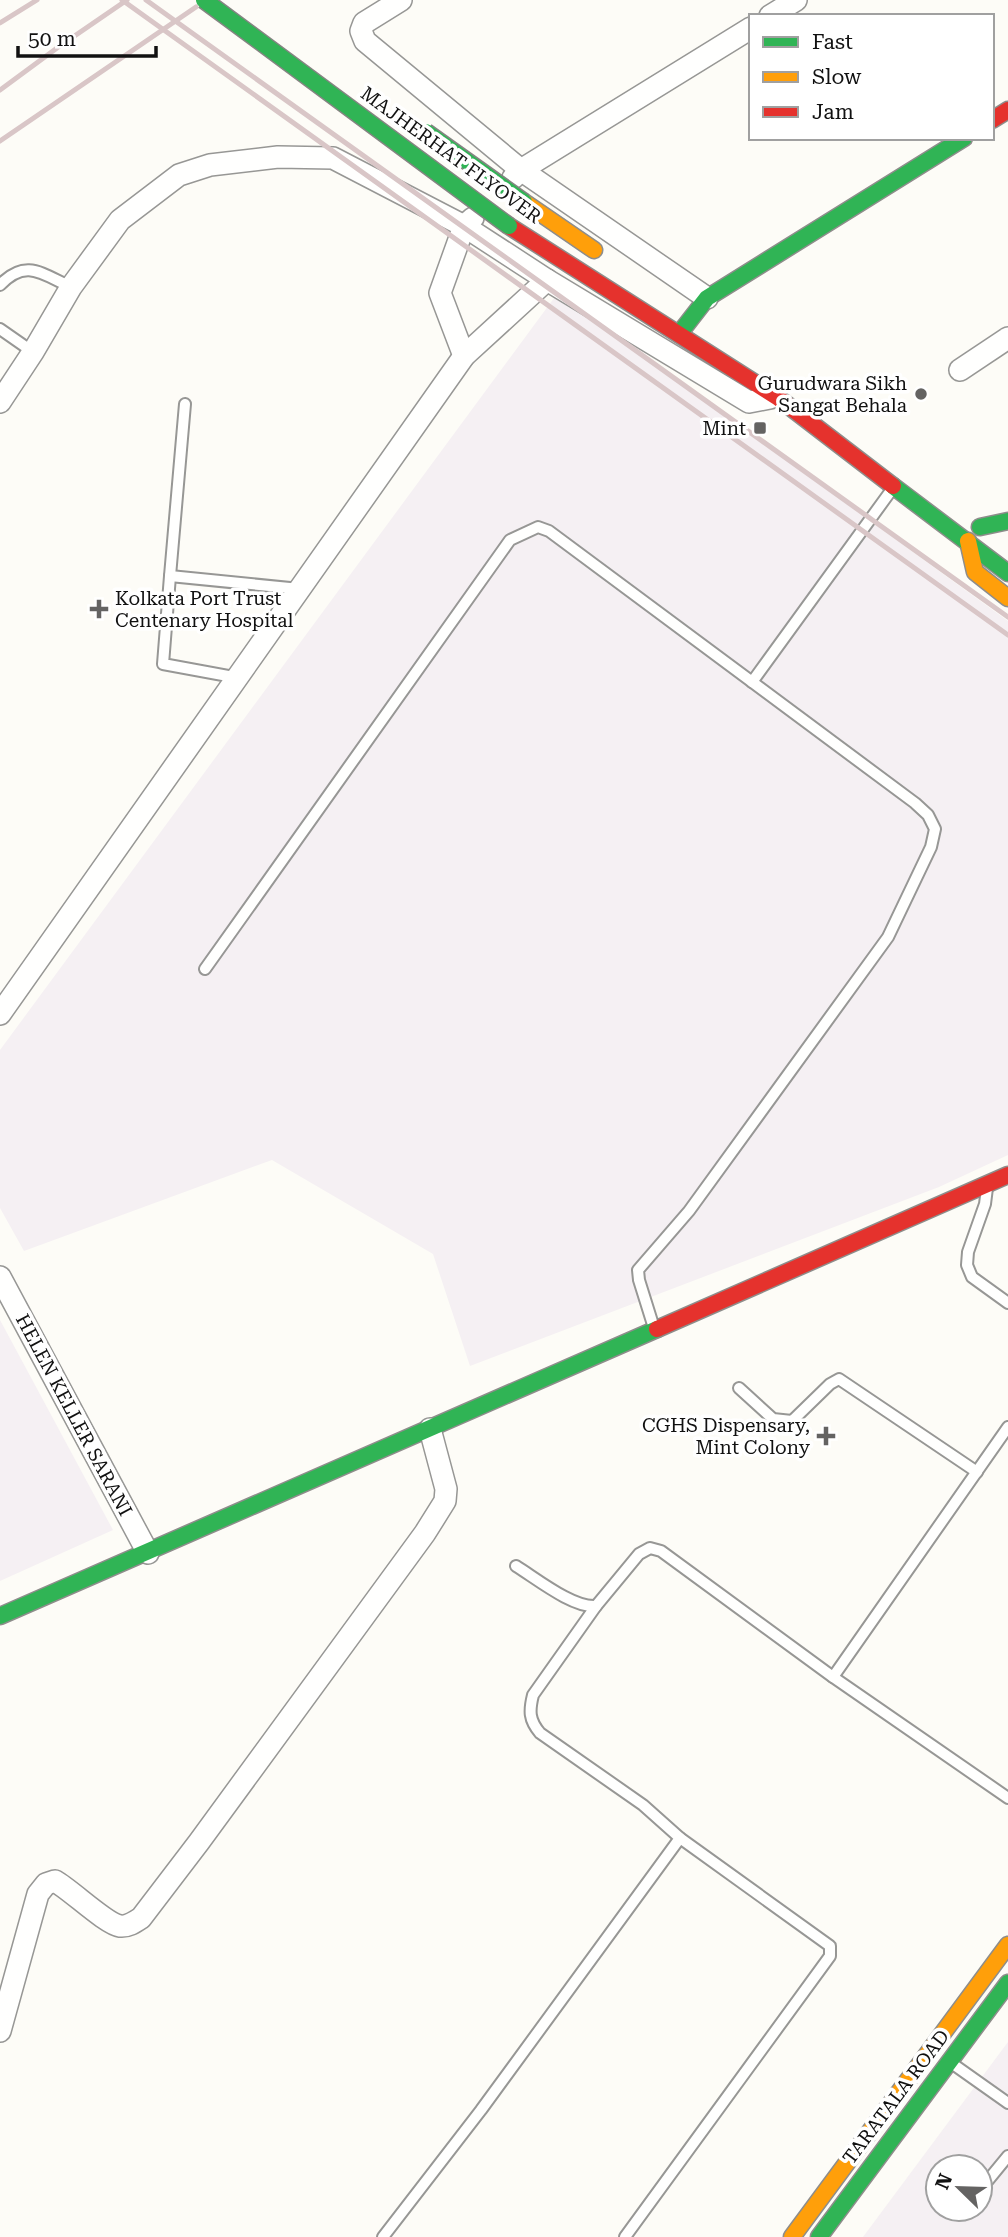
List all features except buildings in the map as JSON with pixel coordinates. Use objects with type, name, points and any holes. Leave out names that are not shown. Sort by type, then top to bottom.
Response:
[{"type":"main road","name":"MAJHERHAT FLYOVER","points":[[204,0],[509,226],[777,397],[1008,573]]},
{"type":"main road","name":"MAJHERHAT FLYOVER","points":[[411,121],[604,257]]},
{"type":"main road","points":[[678,334],[685,313],[961,140]]},
{"type":"main road","points":[[685,313],[709,330]]},
{"type":"main road","points":[[999,540],[974,523],[1008,521]]},
{"type":"main road","points":[[968,541],[975,572],[1008,598]]},
{"type":"main road","points":[[0,1616],[1008,1175]]},
{"type":"main road","points":[[792,2237],[1008,1945]]},
{"type":"main road","name":"TARATALA ROAD","points":[[819,2237],[1008,1983]]},
{"type":"street","points":[[401,0],[364,23],[361,31],[365,41],[521,170],[707,298]]},
{"type":"street","points":[[773,14],[796,0]]},
{"type":"street","points":[[464,356],[440,293],[464,226],[521,170],[749,29]]},
{"type":"street","points":[[0,402],[71,287],[120,220],[179,175],[209,165],[278,157],[333,158],[464,226],[547,280],[749,402],[777,397]]},
{"type":"street","points":[[0,1014],[464,356],[547,280]]},
{"type":"street","points":[[960,370],[1008,338]]},
{"type":"street","name":"HELEN KELLER SARANI","points":[[0,1277],[148,1553]]},
{"type":"street","points":[[0,2031],[38,1894],[46,1884],[55,1881],[65,1886],[107,1920],[120,1926],[131,1924],[141,1917],[425,1533],[444,1501],[446,1489],[430,1429]]},
{"type":"lane","points":[[0,285],[16,271],[33,270],[71,287]]},
{"type":"lane","points":[[0,329],[33,352]]},
{"type":"lane","points":[[185,404],[163,664],[239,678]]},
{"type":"lane","points":[[752,682],[895,485]]},
{"type":"lane","points":[[205,969],[510,540],[538,527],[549,531],[915,803],[928,815],[935,829],[931,847],[888,937],[689,1211],[639,1270],[645,1305],[655,1331]]},
{"type":"lane","points":[[170,576],[300,589]]},
{"type":"lane","points":[[988,1184],[985,1204],[968,1252],[967,1265],[972,1278],[1008,1303]]},
{"type":"lane","points":[[740,1388],[773,1419],[792,1421],[830,1384],[839,1379],[977,1472]]},
{"type":"lane","points":[[833,1677],[1008,1427]]},
{"type":"lane","points":[[625,2237],[830,1956],[830,1946],[680,1838],[643,1805],[540,1733],[531,1722],[530,1710],[534,1695],[596,1606],[639,1554],[650,1548],[661,1552],[833,1677],[1008,1798]]},
{"type":"lane","points":[[516,1566],[586,1607],[596,1606]]},
{"type":"lane","points":[[383,2237],[481,2110],[680,1838]]},
{"type":"lane","points":[[949,2061],[1008,2103]]},
{"type":"lane","points":[[994,2173],[1008,2156]]},
{"type":"shaded area","points":[[557,294],[1008,621],[1008,1155],[939,1187],[470,1366],[433,1254],[272,1160],[24,1251],[0,1208],[0,1050]]},
{"type":"shaded area","points":[[0,1320],[113,1530],[0,1581]]},
{"type":"shaded area","points":[[1008,2042],[1008,2237],[863,2237],[924,2155],[924,2223],[994,2223],[994,2153],[925,2153]]},
{"type":"railway","points":[[0,23],[37,0]]},
{"type":"railway","points":[[122,0],[1008,635]]},
{"type":"railway","points":[[0,90],[127,0]]},
{"type":"railway","points":[[146,0],[1008,617]]},
{"type":"railway","points":[[0,141],[196,7]]},
{"type":"traffic: fast","points":[[204,0],[509,226]]},
{"type":"traffic: fast","points":[[426,132],[524,202]]},
{"type":"traffic: fast","points":[[679,334],[707,298],[961,140]]},
{"type":"traffic: fast","points":[[893,486],[1008,573]]},
{"type":"traffic: fast","points":[[980,527],[1008,521]]},
{"type":"traffic: fast","points":[[0,1616],[657,1329]]},
{"type":"traffic: fast","points":[[819,2237],[1008,1983]]},
{"type":"traffic: slow","points":[[524,202],[594,250]]},
{"type":"traffic: slow","points":[[968,541],[975,572],[1008,598]]},
{"type":"traffic: slow","points":[[792,2237],[1008,1945]]},
{"type":"traffic: jam","points":[[994,119],[1008,110]]},
{"type":"traffic: jam","points":[[509,226],[777,397],[893,486]]},
{"type":"traffic: jam","points":[[657,1329],[1008,1175]]},
{"type":"place","name":"Gurudwara Sikh Sangat Behala","points":[[921,394]]},
{"type":"place","name":"Mint","points":[[760,428]]},
{"type":"place","name":"Kolkata Port Trust Centenary Hospital","points":[[99,609]]},
{"type":"place","name":"CGHS Dispensary, Mint Colony","points":[[826,1436]]}]
